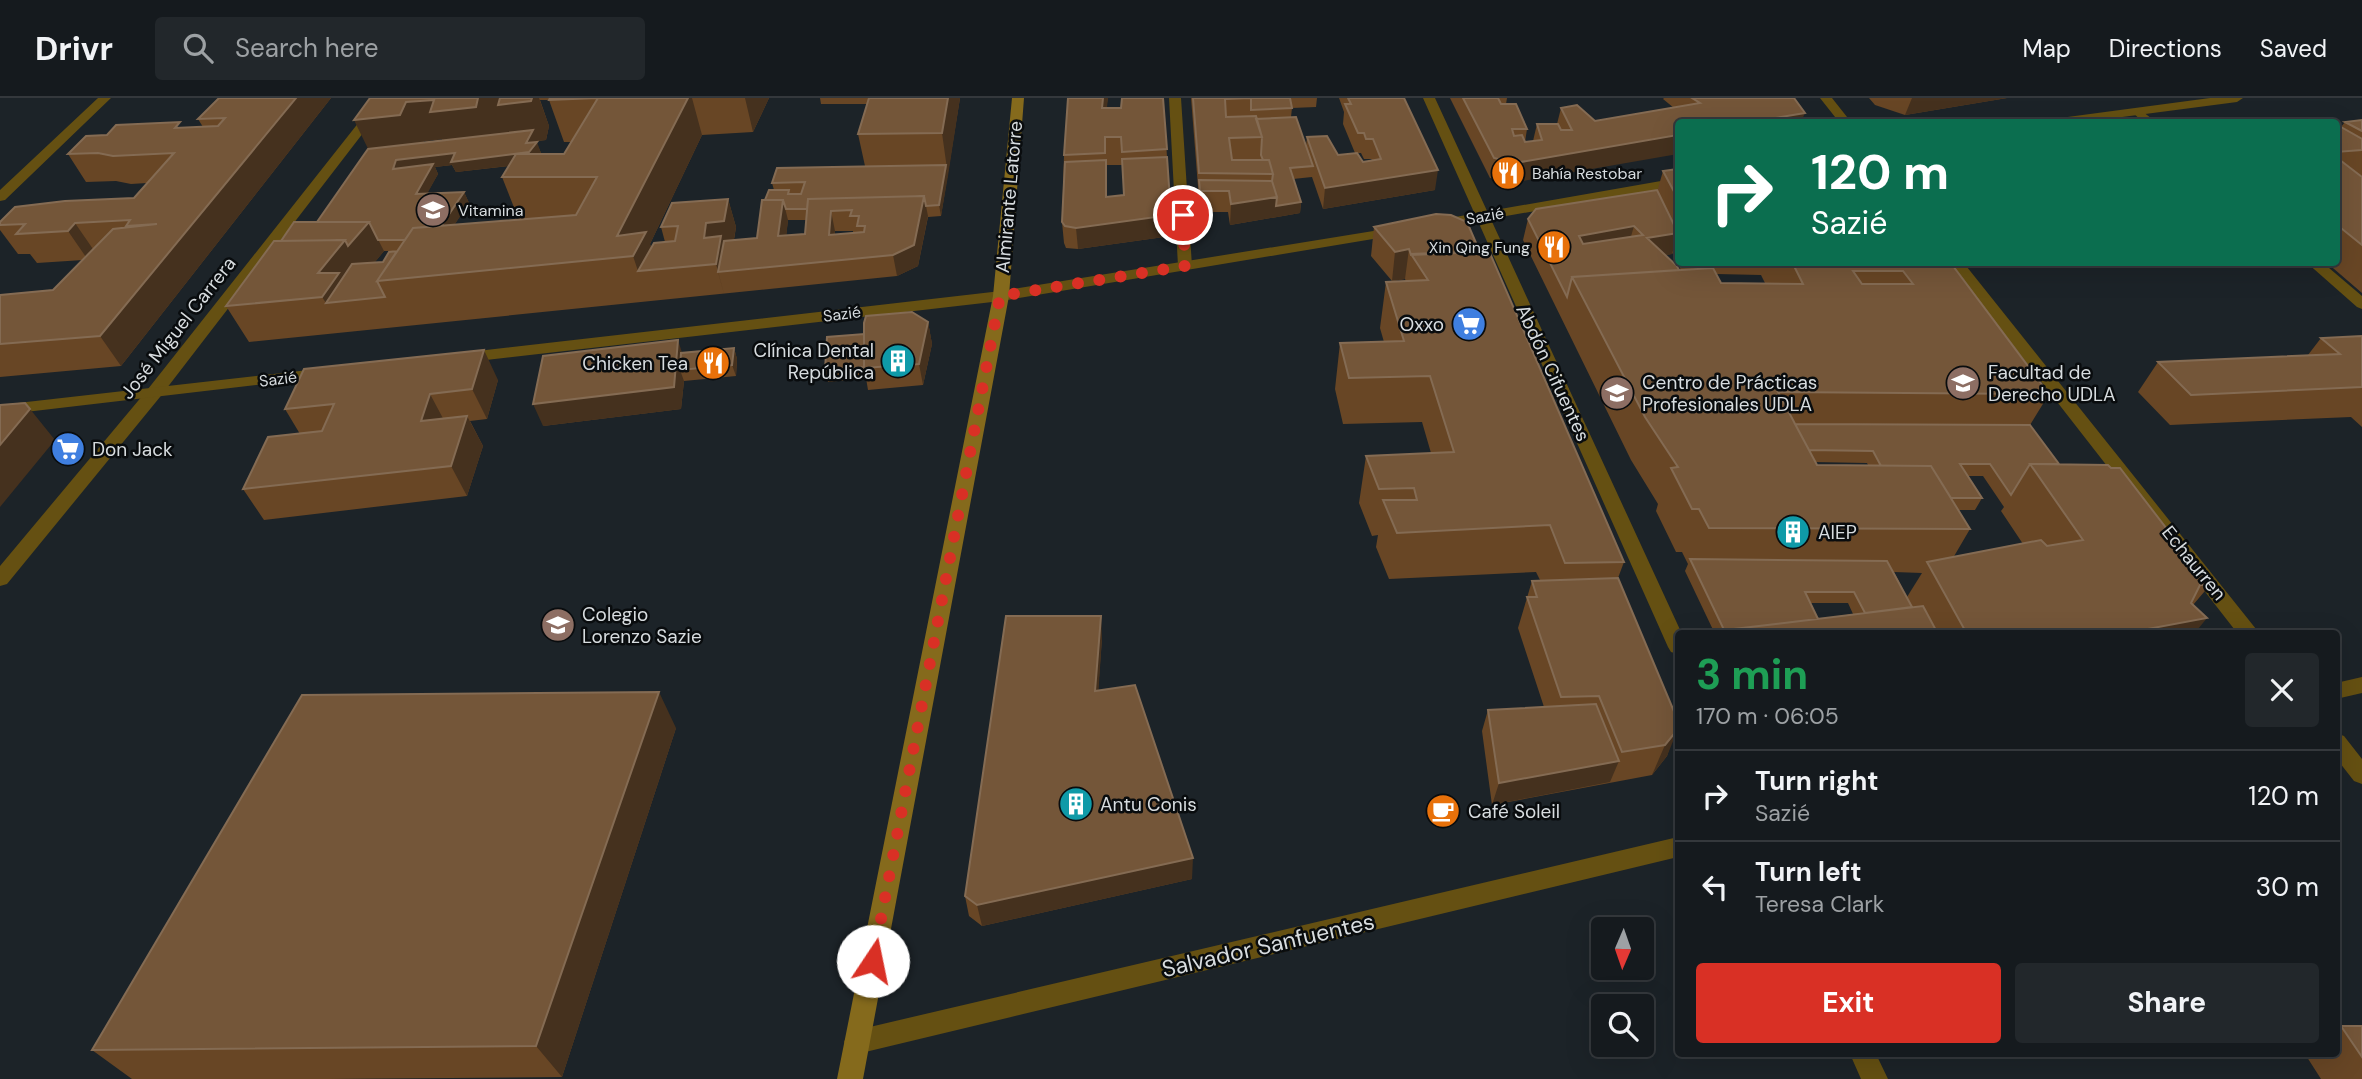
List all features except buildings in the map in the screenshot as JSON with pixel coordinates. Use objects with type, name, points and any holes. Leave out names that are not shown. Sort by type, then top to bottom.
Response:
[{"type":"main road","name":"Almirante Latorre","points":[[850,1079],[1000,296],[1018,98]]},
{"type":"street","points":[[0,197],[104,98]]},
{"type":"street","name":"José Miguel Carrera","points":[[0,579],[154,393],[384,98]]},
{"type":"street","points":[[1175,98],[1185,266]]},
{"type":"street","name":"Abdón Cifuentes","points":[[1429,98],[1675,640]]},
{"type":"street","points":[[1826,98],[1843,119]]},
{"type":"street","points":[[2083,119],[2238,98]]},
{"type":"street","points":[[2138,112],[2146,119]]},
{"type":"street","name":"Sazié","points":[[441,360],[1000,296],[1675,183]]},
{"type":"street","name":"Echaurren","points":[[1958,266],[2247,630]]},
{"type":"street","points":[[2318,266],[2362,304]]},
{"type":"street","name":"Sazié","points":[[0,410],[344,371]]},
{"type":"street","points":[[2340,690],[2362,685]]},
{"type":"street","points":[[2340,746],[2362,775]]},
{"type":"street","name":"Salvador Sanfuentes","points":[[858,1042],[1675,848]]},
{"type":"street","points":[[1865,1057],[1875,1079]]},
{"type":"place","name":"Bahía Restobar","points":[[1508,173]]},
{"type":"place","name":"Vitamina","points":[[433,210]]},
{"type":"place","name":"Xin Qing Fung","points":[[1554,247]]},
{"type":"place","name":"Oxxo","points":[[1469,324]]},
{"type":"place","name":"Clínica Dental República","points":[[898,361]]},
{"type":"place","name":"Chicken Tea","points":[[713,363]]},
{"type":"place","name":"Facultad de Derecho UDLA","points":[[1963,383]]},
{"type":"place","name":"Centro de Prácticas Profesionales UDLA","points":[[1617,393]]},
{"type":"place","name":"Don Jack","points":[[68,449]]},
{"type":"place","name":"AIEP","points":[[1793,532]]},
{"type":"place","name":"Colegio Lorenzo Sazie","points":[[558,625]]},
{"type":"place","name":"Antu Conis","points":[[1076,804]]},
{"type":"place","name":"Café Soleil","points":[[1443,811]]},
{"type":"route","points":[[873,961],[1000,296],[1185,266],[1183,215]]}]
